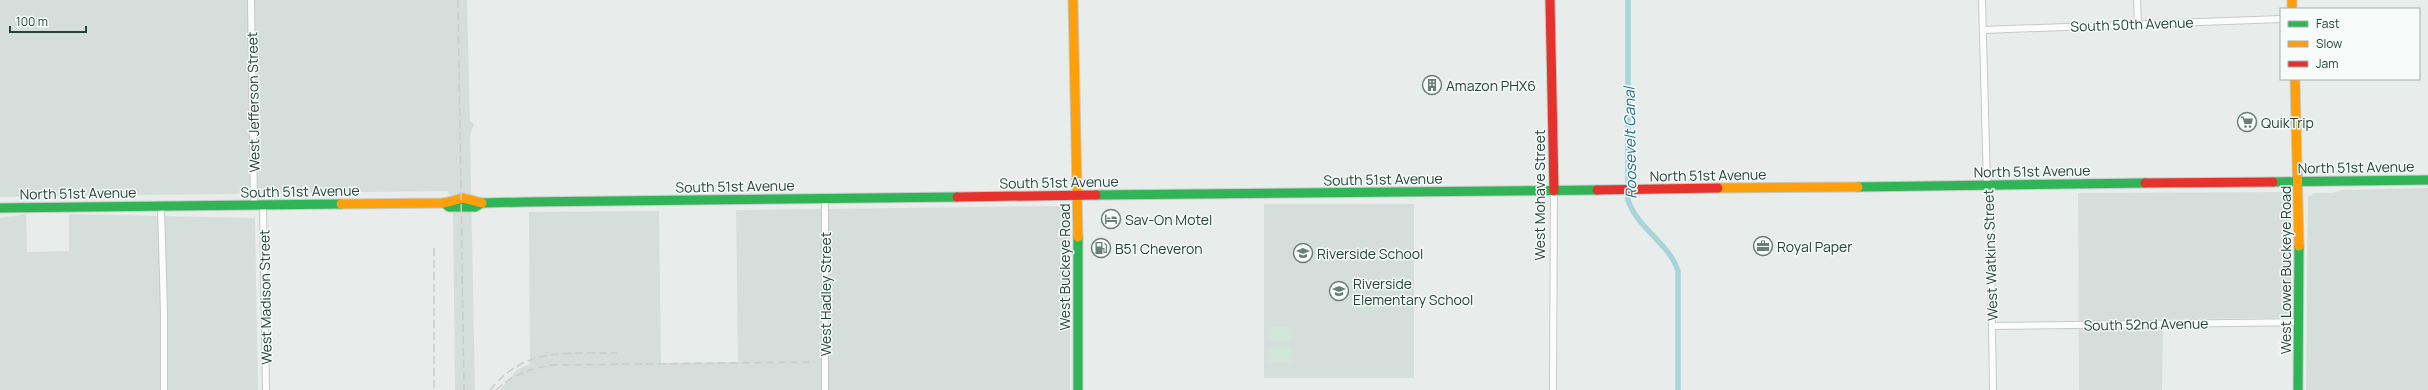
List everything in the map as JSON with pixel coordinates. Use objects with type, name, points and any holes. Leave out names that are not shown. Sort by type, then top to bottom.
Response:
[{"type":"main road","name":"West Buckeye Road","points":[[1073,0],[1078,196],[1078,390]]},
{"type":"main road","name":"West Mohave Street","points":[[1550,0],[1554,191]]},
{"type":"main road","name":"West Lower Buckeye Road","points":[[2295,80],[2299,182],[2298,390]]},
{"type":"main road","name":"North 51st Avenue","points":[[1636,190],[2428,180]]},
{"type":"main road","name":"South 51st Avenue","points":[[158,206],[444,203],[449,207],[475,207],[482,203],[1636,190]]},
{"type":"main road","name":"North 51st Avenue","points":[[0,208],[158,206]]},
{"type":"street","name":"West Jefferson Street","points":[[251,0],[259,205]]},
{"type":"street","name":"West Watkins Street","points":[[1982,0],[1987,186],[1990,195],[1993,390]]},
{"type":"street","points":[[2138,0],[2138,24]]},
{"type":"street","name":"South 50th Avenue","points":[[1983,30],[2280,19]]},
{"type":"street","name":"West Mohave Street","points":[[1553,390],[1554,191]]},
{"type":"street","name":"West Hadley Street","points":[[825,199],[825,390]]},
{"type":"street","name":"West Madison Street","points":[[259,205],[266,390]]},
{"type":"street","points":[[158,206],[164,296],[164,390]]},
{"type":"street","name":"South 52nd Avenue","points":[[1992,326],[2299,322]]},
{"type":"shaded area","points":[[0,0],[467,0],[470,121],[474,124],[470,136],[475,390],[455,390],[453,195],[449,195],[448,191],[0,197]]},
{"type":"shaded area","points":[[2428,188],[2428,390],[2306,390],[2308,197],[2314,193],[2332,193],[2343,190]]},
{"type":"shaded area","points":[[2290,192],[2291,318],[2163,319],[2162,390],[2079,390],[2078,193]]},
{"type":"shaded area","name":"Riverside Elementary School","points":[[1264,204],[1414,204],[1414,378],[1264,378]]},
{"type":"shaded area","points":[[1059,206],[1070,210],[1070,390],[500,390],[518,369],[530,364],[529,212],[659,211],[661,363],[738,362],[736,210]]},
{"type":"shaded area","points":[[26,214],[27,252],[69,251],[69,214],[255,218],[258,390],[0,390],[0,218]]},
{"type":"green space","points":[[1360,300],[1379,300],[1379,311],[1360,311]]},
{"type":"green space","points":[[1269,327],[1291,327],[1291,342],[1269,342]]},
{"type":"green space","points":[[1269,347],[1291,348],[1291,362],[1269,362]]},
{"type":"waterway","name":"Roosevelt Canal","points":[[1628,0],[1628,200],[1638,219],[1668,252],[1678,271],[1678,390]]},
{"type":"railway","points":[[458,0],[464,390]]},
{"type":"railway","points":[[434,248],[434,390]]},
{"type":"railway","points":[[490,390],[504,376],[518,366],[533,359],[548,355],[617,353]]},
{"type":"railway","points":[[496,390],[502,384],[515,376],[537,368],[553,365],[815,362]]},
{"type":"traffic: fast","points":[[2273,182],[2428,180]]},
{"type":"traffic: fast","points":[[1858,187],[2145,183]]},
{"type":"traffic: fast","points":[[1096,195],[1597,190]]},
{"type":"traffic: fast","points":[[444,203],[449,207],[475,207],[482,203],[525,202],[957,197]]},
{"type":"traffic: fast","points":[[0,208],[341,204]]},
{"type":"traffic: fast","points":[[1078,237],[1078,390]]},
{"type":"traffic: fast","points":[[2298,390],[2299,246]]},
{"type":"traffic: slow","points":[[1073,0],[1078,237]]},
{"type":"traffic: slow","points":[[2292,0],[2292,8]]},
{"type":"traffic: slow","points":[[2295,80],[2299,246]]},
{"type":"traffic: slow","points":[[1718,188],[1858,187]]},
{"type":"traffic: slow","points":[[341,204],[444,203],[463,198],[482,203]]},
{"type":"traffic: jam","points":[[1550,0],[1554,191]]},
{"type":"traffic: jam","points":[[2145,183],[2273,182]]},
{"type":"traffic: jam","points":[[1597,190],[1718,188]]},
{"type":"traffic: jam","points":[[957,197],[1096,195]]},
{"type":"place","name":"Amazon PHX6","points":[[1432,85]]},
{"type":"place","name":"QuikTrip","points":[[2247,122]]},
{"type":"place","name":"Sav-On Motel","points":[[1111,219]]},
{"type":"place","name":"Royal Paper","points":[[1763,246]]},
{"type":"place","name":"B51 Cheveron","points":[[1101,248]]},
{"type":"place","name":"Riverside School","points":[[1303,253]]},
{"type":"place","name":"Riverside Elementary School","points":[[1339,291]]}]
